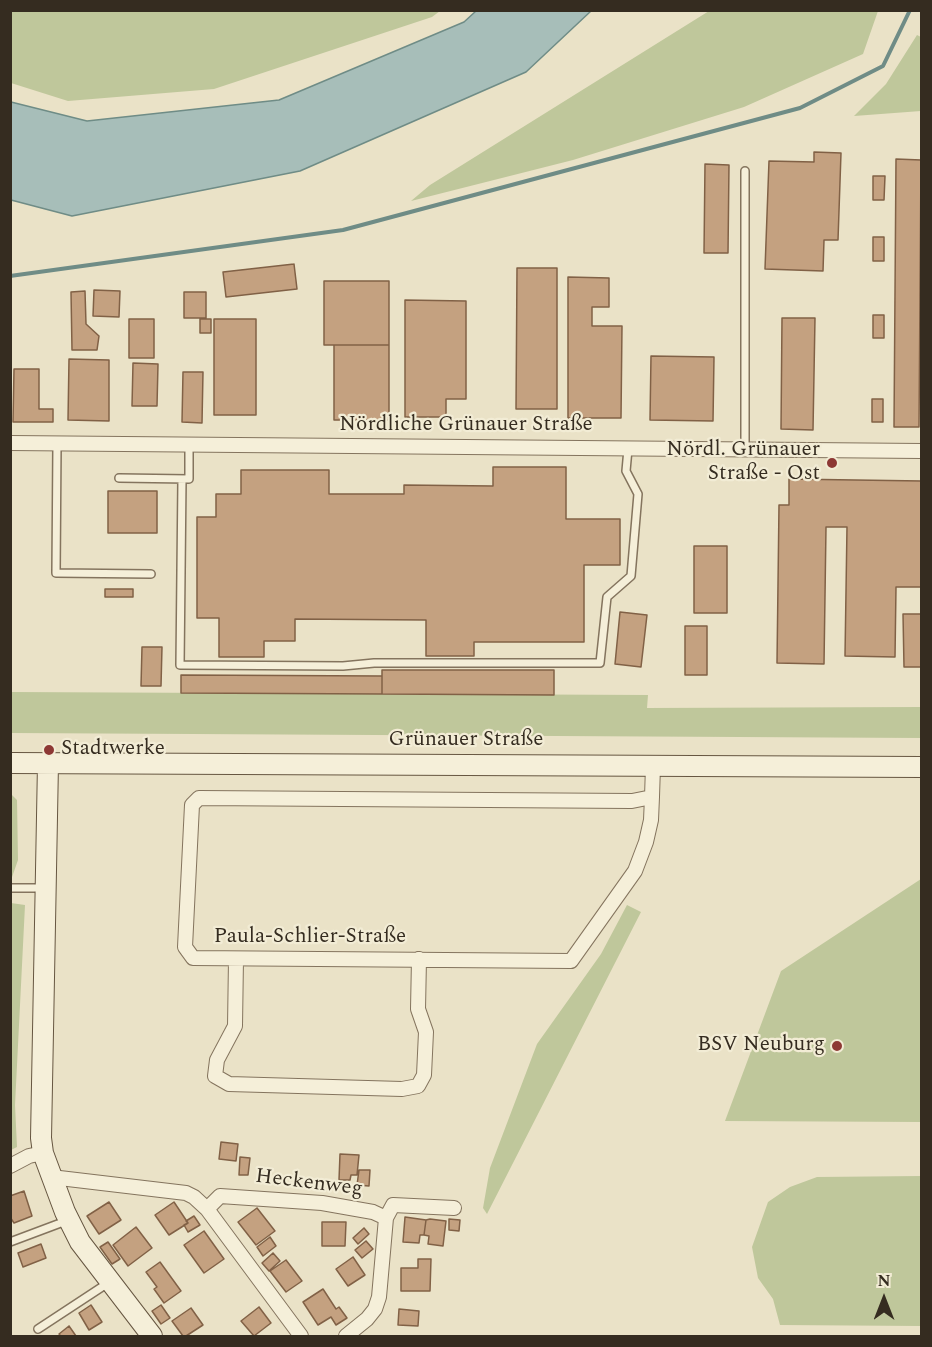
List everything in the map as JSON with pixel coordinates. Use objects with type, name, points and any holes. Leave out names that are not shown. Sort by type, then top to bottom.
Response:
[{"type":"street","name":"Nördliche Grünauer Straße","points":[[10,444],[921,451]]},
{"type":"street","name":"Grünauer Straße","points":[[10,763],[921,767]]},
{"type":"street","points":[[48,763],[41,1138],[43,1153],[51,1177],[80,1242],[152,1336]]},
{"type":"street","name":"Paula-Schlier-Straße","points":[[652,797],[632,801],[199,798],[192,805],[185,947],[193,958],[571,961],[635,871],[646,842],[651,820],[652,797],[653,766]]},
{"type":"street","points":[[236,959],[235,1026],[217,1060],[215,1076],[229,1084],[402,1089],[418,1086],[424,1075],[426,1032],[418,1010],[419,959]]},
{"type":"street","points":[[10,1166],[29,1156],[43,1153]]},
{"type":"street","points":[[51,1177],[186,1193],[207,1209],[301,1336]]},
{"type":"street","name":"Heckenweg","points":[[207,1209],[220,1196],[322,1203],[373,1212],[386,1218],[379,1297],[375,1309],[367,1319],[346,1336]]},
{"type":"street","points":[[386,1218],[393,1204],[454,1208]]},
{"type":"lane","points":[[745,171],[745,449]]},
{"type":"lane","points":[[57,444],[56,573],[151,574]]},
{"type":"lane","points":[[119,478],[189,478],[189,445]]},
{"type":"lane","points":[[182,479],[180,665],[600,663],[607,597],[631,576],[638,494],[626,471],[628,449]]},
{"type":"lane","points":[[10,888],[46,888]]},
{"type":"lane","points":[[10,1242],[69,1220]]},
{"type":"lane","points":[[38,1329],[110,1282]]},
{"type":"green space","points":[[11,10],[440,11],[432,17],[214,89],[68,101],[11,83]]},
{"type":"green space","points":[[709,11],[878,11],[863,54],[744,107],[573,160],[411,201],[430,185]]},
{"type":"green space","points":[[917,35],[921,37],[921,111],[854,116],[886,84]]},
{"type":"green space","points":[[11,692],[648,695],[647,708],[922,707],[921,738],[11,733]]},
{"type":"green space","points":[[10,793],[17,800],[18,860],[11,880]]},
{"type":"green space","name":"BSV Neuburg","points":[[921,879],[921,1122],[725,1121],[781,971]]},
{"type":"green space","points":[[11,903],[25,905],[15,1105],[17,1147],[11,1150]]},
{"type":"green space","points":[[627,905],[641,912],[487,1214],[483,1208],[490,1168],[537,1044],[601,954]]},
{"type":"green space","points":[[921,1176],[921,1326],[780,1325],[773,1299],[758,1278],[752,1247],[768,1202],[790,1187],[817,1177]]},
{"type":"water","points":[[476,11],[591,11],[526,72],[300,171],[72,216],[11,200],[11,102],[87,121],[279,100],[464,22]]},
{"type":"building","points":[[814,152],[841,153],[838,240],[824,240],[823,271],[765,269],[769,161],[814,162]]},
{"type":"building","points":[[896,159],[921,160],[919,427],[894,427]]},
{"type":"building","points":[[705,164],[729,165],[728,253],[704,253]]},
{"type":"building","points":[[873,176],[885,176],[884,200],[873,200]]},
{"type":"building","points":[[873,237],[884,237],[884,261],[873,261]]},
{"type":"building","points":[[294,264],[297,289],[226,297],[223,272]]},
{"type":"building","points":[[517,268],[557,268],[557,409],[516,409]]},
{"type":"building","points":[[568,277],[609,278],[609,307],[592,307],[592,326],[622,326],[621,418],[568,418]]},
{"type":"building","points":[[324,281],[389,281],[389,345],[324,345]]},
{"type":"building","points":[[94,290],[120,291],[119,317],[93,316]]},
{"type":"building","points":[[85,291],[86,324],[99,336],[97,350],[72,350],[71,292]]},
{"type":"building","points":[[184,292],[206,292],[206,318],[184,318]]},
{"type":"building","points":[[405,300],[466,301],[466,399],[446,399],[446,417],[405,417]]},
{"type":"building","points":[[873,315],[884,315],[884,338],[873,338]]},
{"type":"building","points":[[782,318],[815,318],[813,430],[781,429]]},
{"type":"building","points":[[129,319],[154,319],[154,358],[129,358]]},
{"type":"building","points":[[200,319],[211,319],[211,333],[200,333]]},
{"type":"building","points":[[214,319],[256,319],[256,415],[214,415]]},
{"type":"building","points":[[334,345],[389,345],[389,420],[334,420]]},
{"type":"building","points":[[651,356],[714,357],[713,421],[650,420]]},
{"type":"building","points":[[69,359],[109,360],[109,421],[68,420]]},
{"type":"building","points":[[133,363],[158,364],[157,406],[132,406]]},
{"type":"building","points":[[14,369],[39,369],[39,409],[53,409],[53,422],[13,422]]},
{"type":"building","points":[[183,372],[203,372],[202,423],[182,422]]},
{"type":"building","points":[[872,399],[883,399],[883,422],[872,422]]},
{"type":"building","points":[[493,467],[566,467],[566,519],[620,519],[620,565],[584,565],[584,642],[474,642],[474,656],[426,656],[426,620],[295,619],[295,641],[264,641],[264,657],[219,657],[219,618],[197,618],[197,517],[216,517],[216,494],[241,494],[241,470],[329,470],[329,494],[404,494],[404,485],[493,486]]},
{"type":"building","points":[[789,479],[922,481],[921,587],[896,587],[895,657],[845,656],[847,527],[826,527],[824,664],[777,663],[779,505],[789,505]]},
{"type":"building","points":[[108,491],[157,491],[157,533],[108,533]]},
{"type":"building","points":[[694,546],[727,546],[727,613],[694,613]]},
{"type":"building","points":[[105,589],[133,589],[133,597],[105,597]]},
{"type":"building","points":[[620,612],[647,615],[641,667],[615,664]]},
{"type":"building","points":[[903,614],[922,614],[922,667],[904,667]]},
{"type":"building","points":[[685,626],[707,626],[707,675],[685,675]]},
{"type":"building","points":[[142,647],[162,647],[161,686],[141,686]]},
{"type":"building","points":[[382,670],[554,670],[554,695],[382,694]]},
{"type":"building","points":[[181,675],[382,676],[382,694],[181,693]]},
{"type":"building","points":[[221,1142],[238,1144],[236,1161],[219,1159]]},
{"type":"building","points":[[340,1154],[359,1155],[357,1175],[351,1175],[350,1180],[339,1180]]},
{"type":"building","points":[[240,1157],[250,1158],[248,1175],[239,1175]]},
{"type":"building","points":[[359,1170],[370,1170],[369,1186],[357,1185]]},
{"type":"building","points":[[24,1191],[32,1216],[14,1223],[10,1217],[10,1196]]},
{"type":"building","points":[[109,1202],[121,1220],[99,1234],[87,1216]]},
{"type":"building","points":[[174,1202],[188,1223],[169,1235],[155,1215]]},
{"type":"building","points":[[257,1208],[275,1231],[256,1245],[238,1222]]},
{"type":"building","points":[[194,1216],[200,1225],[188,1232],[184,1225]]},
{"type":"building","points":[[405,1217],[426,1220],[424,1235],[420,1235],[419,1243],[403,1242]]},
{"type":"building","points":[[449,1219],[460,1220],[459,1231],[449,1230]]},
{"type":"building","points":[[426,1220],[446,1221],[443,1246],[428,1244],[429,1236],[424,1235]]},
{"type":"building","points":[[322,1222],[346,1222],[345,1246],[322,1246]]},
{"type":"building","points":[[136,1227],[152,1248],[128,1266],[113,1245]]},
{"type":"building","points":[[364,1228],[369,1234],[358,1244],[353,1238]]},
{"type":"building","points":[[204,1231],[224,1259],[204,1273],[184,1245]]},
{"type":"building","points":[[270,1237],[276,1246],[263,1256],[257,1247]]},
{"type":"building","points":[[366,1241],[373,1249],[362,1258],[355,1250]]},
{"type":"building","points":[[108,1242],[120,1259],[112,1264],[100,1247]]},
{"type":"building","points":[[41,1244],[46,1258],[23,1267],[18,1253]]},
{"type":"building","points":[[273,1253],[280,1261],[269,1271],[262,1263]]},
{"type":"building","points":[[353,1257],[365,1275],[348,1286],[336,1269]]},
{"type":"building","points":[[418,1259],[431,1259],[430,1291],[401,1291],[401,1268],[418,1268]]},
{"type":"building","points":[[286,1260],[302,1281],[286,1292],[270,1271]]},
{"type":"building","points":[[160,1262],[181,1291],[164,1303],[154,1289],[157,1287],[146,1272]]},
{"type":"building","points":[[323,1289],[336,1309],[339,1307],[347,1318],[336,1325],[331,1317],[318,1325],[303,1302]]},
{"type":"building","points":[[91,1305],[102,1322],[89,1330],[79,1313]]},
{"type":"building","points":[[161,1305],[170,1318],[161,1324],[152,1311]]},
{"type":"building","points":[[259,1307],[271,1323],[254,1336],[241,1321]]},
{"type":"building","points":[[191,1308],[203,1325],[183,1336],[172,1321]]},
{"type":"building","points":[[399,1309],[419,1311],[418,1326],[398,1325]]},
{"type":"building","points":[[69,1326],[76,1336],[59,1334]]},
{"type":"waterway","points":[[10,276],[343,230],[800,108],[883,66],[910,10]]},
{"type":"place","name":"Nördl. Grünauer Straße - Ost","points":[[832,463]]},
{"type":"place","name":"Stadtwerke","points":[[49,750]]},
{"type":"place","name":"BSV Neuburg","points":[[837,1046]]}]
